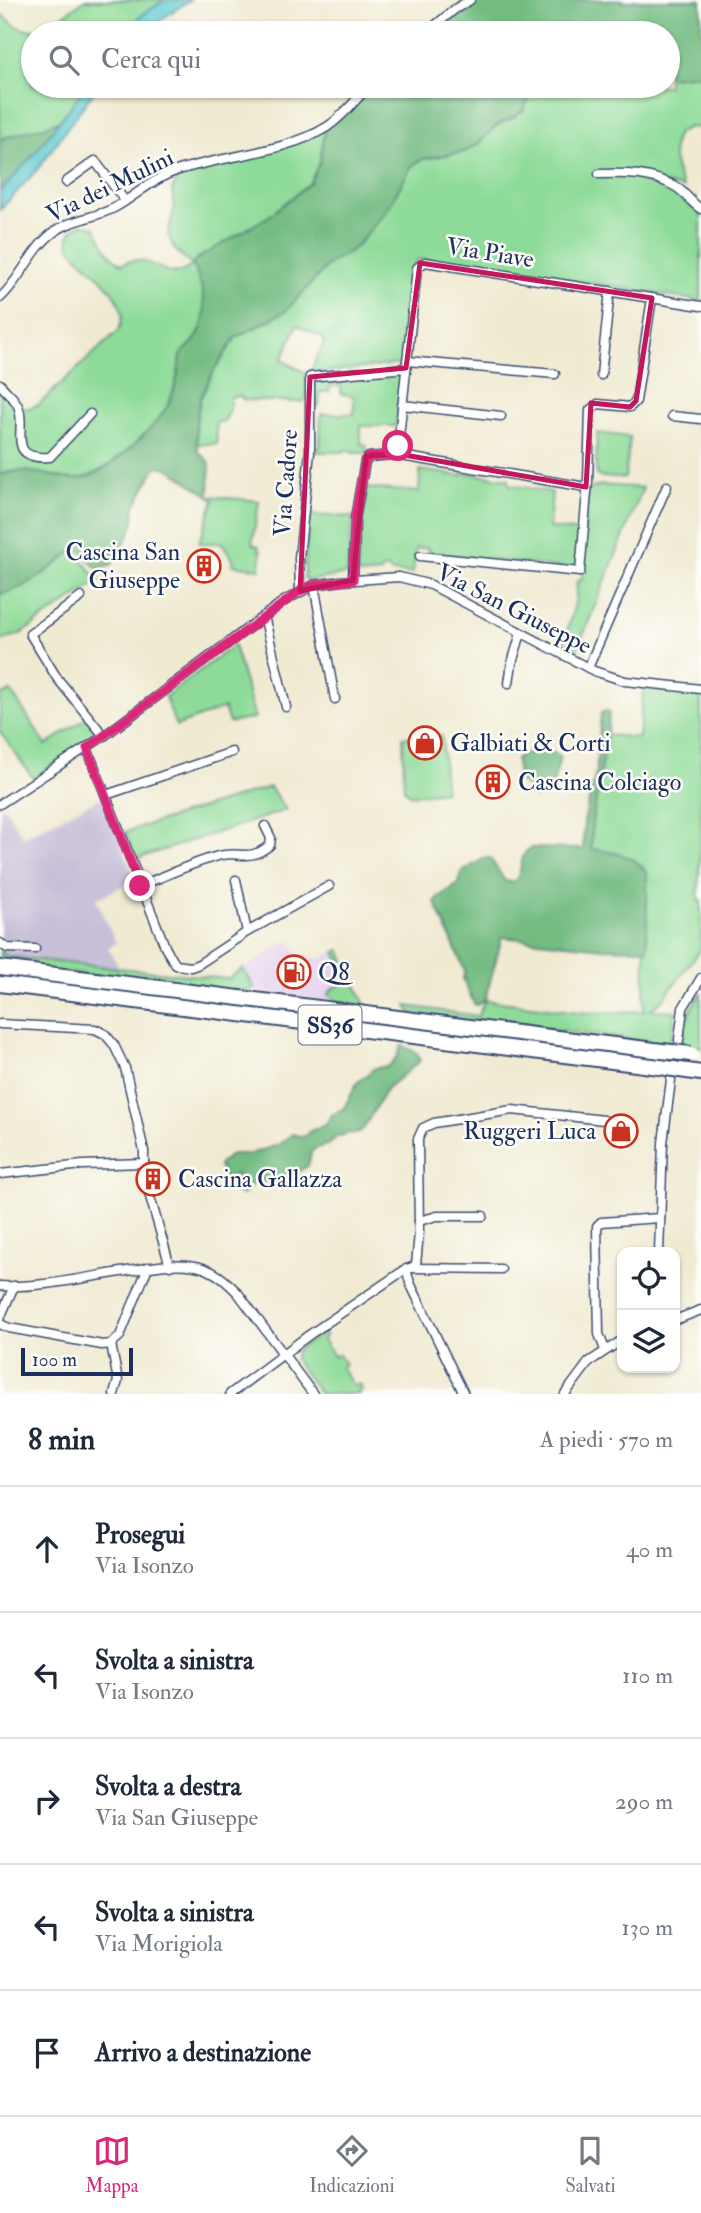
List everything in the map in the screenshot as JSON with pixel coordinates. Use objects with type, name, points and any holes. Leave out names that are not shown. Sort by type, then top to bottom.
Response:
[{"type":"highway","name":"SS36","points":[[0,968],[696,1055]]},
{"type":"highway","name":"SS36","points":[[0,984],[694,1072]]},
{"type":"street","points":[[440,21],[470,0]]},
{"type":"street","name":"Via dei Mulini","points":[[0,298],[54,231],[112,209],[161,177],[174,172],[258,152],[306,137],[335,121],[357,98]]},
{"type":"street","points":[[66,182],[95,161],[125,201]]},
{"type":"street","points":[[599,174],[643,175],[678,188],[691,203],[701,209]]},
{"type":"street","name":"Via Piave","points":[[396,452],[417,268],[420,263],[701,306]]},
{"type":"street","points":[[601,375],[611,291]]},
{"type":"street","points":[[420,556],[580,572],[590,410],[598,404],[630,407],[636,401],[652,298]]},
{"type":"street","points":[[406,364],[555,374]]},
{"type":"street","name":"Via Cadore","points":[[300,591],[299,558],[310,452],[310,377],[406,364]]},
{"type":"street","points":[[0,384],[18,404],[21,446],[27,453],[38,458],[50,457],[90,414]]},
{"type":"street","points":[[402,405],[501,416]]},
{"type":"street","points":[[672,416],[701,419]]},
{"type":"street","points":[[353,580],[355,519],[364,466],[369,457],[386,457],[396,452],[401,456],[586,487]]},
{"type":"street","points":[[588,668],[667,486]]},
{"type":"street","name":"Via San Giuseppe","points":[[0,804],[87,748],[264,616],[300,591],[314,585],[399,577],[431,585],[588,668],[625,681],[701,689]]},
{"type":"street","points":[[314,585],[335,699]]},
{"type":"street","points":[[81,597],[30,634],[57,678],[104,736]]},
{"type":"street","points":[[264,616],[286,707]]},
{"type":"street","points":[[509,684],[521,633]]},
{"type":"street","points":[[87,748],[140,886],[166,949],[176,965],[191,967],[199,964],[247,932],[329,886]]},
{"type":"street","points":[[106,795],[232,752]]},
{"type":"street","points":[[140,886],[218,856],[252,856],[270,845],[271,838],[265,826]]},
{"type":"street","points":[[236,880],[247,932]]},
{"type":"street","points":[[0,943],[7,948],[35,948]]},
{"type":"street","points":[[679,1040],[683,1008],[701,978]]},
{"type":"street","points":[[0,1024],[96,1030],[105,1034],[114,1045],[125,1068],[144,1151],[144,1177],[170,1266]]},
{"type":"street","points":[[659,1247],[663,1143],[671,1080]]},
{"type":"street","points":[[230,1394],[283,1353],[417,1261],[418,1139],[427,1125],[512,1110],[604,1120]]},
{"type":"street","points":[[0,1174],[83,1165],[144,1163]]},
{"type":"street","points":[[419,1221],[437,1216],[483,1216]]},
{"type":"street","points":[[605,1350],[599,1334],[596,1228],[599,1223],[660,1218]]},
{"type":"street","points":[[0,1286],[148,1268],[201,1267],[225,1280],[238,1293],[313,1394]]},
{"type":"street","points":[[0,1324],[9,1328],[102,1345],[111,1344],[120,1336],[148,1268]]},
{"type":"street","points":[[409,1269],[501,1269]]},
{"type":"street","points":[[409,1269],[410,1283],[464,1394]]},
{"type":"street","points":[[0,1318],[14,1286]]},
{"type":"street","points":[[680,1318],[701,1310]]},
{"type":"street","points":[[565,1394],[582,1370],[617,1343]]},
{"type":"street","points":[[111,1344],[118,1381],[114,1394]]},
{"type":"highlighted area","points":[[420,263],[652,298],[636,401],[630,407],[591,403],[586,487],[399,454],[366,456],[353,580],[300,591],[310,377],[406,368]]},
{"type":"shaded area","points":[[102,797],[134,877],[133,881],[96,899],[116,943],[108,948],[119,967],[9,957],[0,952],[0,809],[5,807],[23,837]]},
{"type":"shaded area","name":"Q8","points":[[289,940],[298,955],[318,959],[335,952],[348,982],[333,988],[333,1001],[340,1003],[248,991],[254,987],[243,969]]},
{"type":"green space","points":[[84,0],[165,0],[137,21],[56,20]]},
{"type":"green space","points":[[470,0],[701,0],[701,74],[680,76],[680,21],[442,21]]},
{"type":"green space","points":[[0,14],[21,28],[21,98],[77,98],[60,120],[45,127],[0,139]]},
{"type":"green space","points":[[701,74],[701,128],[689,127],[678,133],[673,147],[675,168],[683,188],[643,179],[672,188],[688,205],[701,213],[701,301],[485,266],[419,259],[415,262],[405,360],[400,364],[315,373],[311,371],[324,342],[322,337],[297,325],[282,360],[306,373],[306,399],[302,402],[230,397],[230,410],[224,422],[216,422],[217,444],[197,444],[196,423],[200,399],[213,372],[236,337],[273,319],[329,263],[355,248],[387,210],[412,165],[423,159],[464,152],[479,143],[496,126],[515,117],[529,98],[680,98],[680,76]]},
{"type":"green space","points":[[356,98],[529,98],[523,111],[496,126],[479,143],[464,152],[423,159],[412,165],[387,210],[355,248],[329,264],[286,311],[236,337],[213,372],[200,399],[196,423],[197,444],[198,451],[210,463],[209,496],[168,468],[159,466],[155,468],[135,506],[134,523],[111,565],[100,569],[94,566],[82,551],[74,550],[30,582],[0,594],[0,475],[19,471],[75,479],[86,477],[112,463],[150,429],[172,395],[182,352],[199,334],[203,323],[202,288],[193,265],[197,259],[269,216],[310,183],[320,161],[325,128]]},
{"type":"green space","points":[[60,120],[0,192],[0,139],[45,127]]},
{"type":"green space","points":[[325,128],[320,161],[310,183],[269,216],[197,259],[204,298],[204,321],[193,342],[182,352],[169,402],[150,429],[112,463],[86,477],[75,479],[19,471],[0,475],[0,388],[20,408],[38,405],[119,330],[121,325],[122,312],[116,298],[70,247],[68,241],[73,230],[82,224],[95,227],[109,253],[122,264],[133,260],[142,261],[174,273],[183,271],[192,265],[174,249],[168,234],[174,209],[172,190],[182,170],[258,152]]},
{"type":"green space","points":[[391,373],[402,377],[396,426],[361,426],[361,444],[366,445],[367,453],[352,453],[351,450],[315,452],[315,448],[320,447],[321,414],[354,414],[354,396],[341,394],[341,386],[330,386],[329,392],[320,392],[319,406],[313,406],[315,382],[348,382],[351,378],[387,377]]},
{"type":"green space","points":[[597,433],[630,437],[625,478],[596,475]]},
{"type":"green space","points":[[420,470],[509,479],[509,485],[552,492],[549,528],[580,532],[577,566],[571,569],[428,552],[428,548],[416,548],[413,573],[382,569],[380,573],[361,575],[357,571],[367,488],[419,492]]},
{"type":"green space","points":[[601,485],[643,488],[575,655],[562,649],[575,603],[577,581],[582,580],[587,494],[590,489]]},
{"type":"green space","points":[[209,496],[259,501],[252,544],[259,546],[258,550],[261,550],[260,569],[233,565],[233,559],[222,543],[199,543],[214,500]]},
{"type":"green space","points":[[309,515],[353,517],[347,574],[309,581],[304,578]]},
{"type":"green space","points":[[74,550],[99,581],[20,634],[0,641],[0,594],[30,582]]},
{"type":"green space","points":[[234,645],[255,718],[229,723],[224,708],[176,726],[165,697]]},
{"type":"green space","points":[[643,689],[701,693],[698,900],[701,901],[701,949],[660,1003],[650,1010],[675,1011],[671,1044],[411,1013],[407,1006],[478,1016],[485,1000],[586,1013],[644,1011],[647,873],[615,853],[591,850],[592,822],[607,735],[639,738]]},
{"type":"green space","points":[[11,691],[46,745],[86,718],[98,733],[97,736],[33,778],[0,732],[0,696]]},
{"type":"green space","points":[[607,711],[608,727],[592,822],[591,849],[630,858],[643,867],[647,874],[647,949],[603,948],[502,937],[485,1000],[474,1004],[463,979],[465,971],[435,902],[457,885],[462,872],[485,858],[490,858],[505,881],[513,882],[519,874],[524,855],[531,848],[583,849],[584,822],[596,772],[601,713]]},
{"type":"green space","points":[[442,736],[445,791],[411,795],[404,789],[403,737]]},
{"type":"green space","points":[[522,753],[556,753],[560,757],[553,784],[538,797],[534,797],[518,780],[516,759]]},
{"type":"green space","points":[[270,787],[286,810],[136,859],[125,832]]},
{"type":"green space","points":[[340,950],[365,1005],[340,1003],[328,995],[333,988],[348,982],[335,952]]},
{"type":"green space","points":[[0,952],[9,957],[228,979],[243,969],[254,987],[248,991],[237,991],[0,966]]},
{"type":"green space","points":[[701,993],[701,1048],[681,1045],[687,1018]]},
{"type":"green space","points":[[402,1045],[418,1054],[420,1061],[387,1088],[363,1129],[356,1134],[336,1137],[330,1144],[314,1149],[308,1166],[298,1171],[294,1177],[254,1183],[242,1195],[235,1191],[237,1175],[226,1180],[219,1167],[220,1163],[233,1154],[250,1154],[278,1145],[292,1134],[304,1137],[310,1131],[325,1125],[332,1115],[344,1108],[357,1083],[375,1068],[389,1066]]},
{"type":"green space","points":[[323,1332],[326,1336],[322,1339],[334,1356],[338,1354],[345,1364],[341,1368],[354,1386],[359,1384],[362,1389],[358,1391],[359,1394],[320,1394],[294,1359],[297,1350]]},
{"type":"water","points":[[165,0],[190,0],[159,21],[137,21]]},
{"type":"water","points":[[77,98],[89,98],[37,170],[0,210],[0,192],[35,153]]},
{"type":"place","name":"Cascina San Giuseppe","points":[[204,566]]},
{"type":"place","name":"Galbiati & Corti","points":[[425,743]]},
{"type":"place","name":"Cascina Colciago","points":[[493,782]]},
{"type":"place","name":"Q8","points":[[294,972]]},
{"type":"place","name":"Ruggeri Luca","points":[[621,1131]]},
{"type":"place","name":"Cascina Gallazza","points":[[153,1179]]},
{"type":"route","points":[[140,886],[87,748],[284,601],[314,585],[353,580],[355,519],[365,461],[369,457],[392,455],[398,446]]}]
